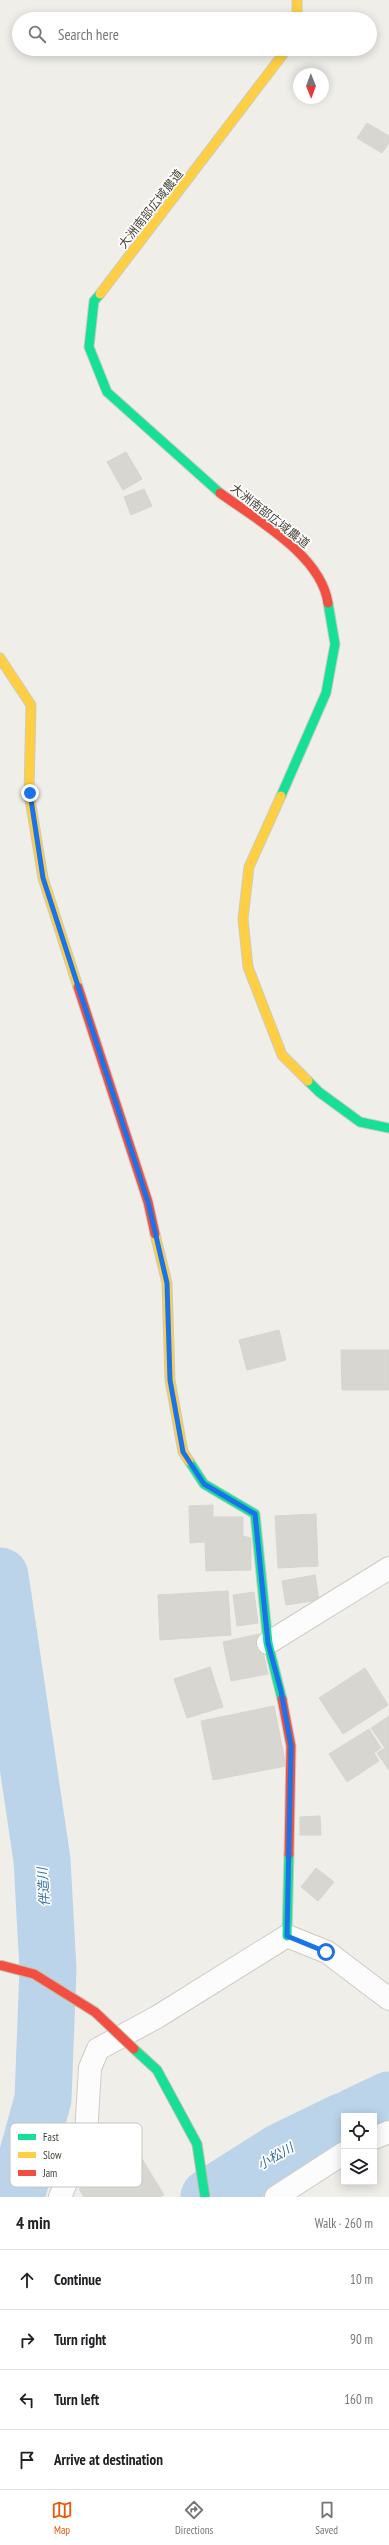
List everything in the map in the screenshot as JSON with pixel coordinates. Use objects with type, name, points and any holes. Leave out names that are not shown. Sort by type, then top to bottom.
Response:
[{"type":"main road","points":[[296,12],[297,0]]},
{"type":"main road","name":"大洲南部広域農道","points":[[282,56],[162,215],[94,301],[89,346],[107,392],[218,491],[303,555],[326,588],[335,644],[326,693],[249,867],[243,919],[248,967],[282,1055],[319,1092],[360,1122],[389,1128]]},
{"type":"main road","points":[[0,658],[31,705],[30,793],[43,878],[148,1202],[167,1283],[170,1380],[183,1452],[204,1484],[255,1514],[268,1643],[281,1691],[291,1746],[287,1936]]},
{"type":"main road","points":[[0,1965],[34,1974],[95,2012],[158,2070],[197,2144],[205,2197]]},
{"type":"street","points":[[268,1643],[389,1568]]},
{"type":"street","points":[[87,2123],[90,2068],[98,2049],[157,2017],[287,1936],[326,1952],[389,1999]]},
{"type":"street","points":[[377,2137],[389,2132]]},
{"type":"street","points":[[276,2197],[341,2154]]},
{"type":"street","points":[[60,2197],[64,2187]]},
{"type":"building","points":[[367,123],[389,136],[389,143],[382,153],[357,138]]},
{"type":"building","points":[[126,452],[142,479],[123,490],[107,462]]},
{"type":"building","points":[[144,489],[152,506],[131,515],[124,497]]},
{"type":"building","points":[[279,1330],[286,1360],[247,1370],[239,1340]]},
{"type":"building","points":[[341,1350],[389,1350],[389,1390],[342,1390]]},
{"type":"building","points":[[213,1505],[213,1517],[243,1517],[243,1536],[251,1538],[251,1570],[206,1571],[205,1542],[190,1543],[189,1506]]},
{"type":"building","points":[[316,1514],[318,1566],[278,1568],[275,1516]]},
{"type":"building","points":[[315,1575],[319,1600],[286,1605],[282,1581]]},
{"type":"building","points":[[228,1591],[231,1635],[160,1640],[158,1595]]},
{"type":"building","points":[[254,1592],[258,1623],[237,1626],[233,1595]]},
{"type":"building","points":[[259,1634],[268,1674],[231,1681],[223,1642]]},
{"type":"building","points":[[210,1667],[223,1707],[187,1718],[174,1679]]},
{"type":"building","points":[[365,1668],[388,1705],[343,1734],[319,1698]]},
{"type":"building","points":[[274,1706],[286,1766],[213,1780],[201,1721]]},
{"type":"building","points":[[389,1716],[389,1770],[377,1753],[385,1748],[371,1728]]},
{"type":"building","points":[[369,1729],[381,1748],[374,1753],[379,1761],[347,1782],[329,1754]]},
{"type":"building","points":[[320,1816],[321,1835],[300,1835],[300,1817]]},
{"type":"building","points":[[316,1868],[334,1882],[318,1901],[301,1887]]},
{"type":"building","points":[[142,2159],[164,2195],[160,2197],[84,2197],[79,2189],[82,2187],[142,2187]]},
{"type":"waterway","name":"伴造川","points":[[0,1576],[42,1860],[48,1969],[43,2099],[36,2123]]},
{"type":"waterway","name":"小松川","points":[[361,2113],[389,2100]]},
{"type":"waterway","name":"小松川","points":[[209,2197],[280,2152],[341,2122]]},
{"type":"waterway","name":"伴造川","points":[[16,2197],[19,2187]]},
{"type":"traffic: fast","points":[[100,294],[94,301],[89,347],[107,392],[220,493]]},
{"type":"traffic: fast","points":[[281,796],[326,693],[335,644],[328,603]]},
{"type":"traffic: fast","points":[[308,1081],[319,1092],[360,1122],[389,1128]]},
{"type":"traffic: fast","points":[[189,1461],[204,1484],[255,1514],[268,1643],[282,1699]]},
{"type":"traffic: fast","points":[[287,1936],[289,1854]]},
{"type":"traffic: fast","points":[[134,2049],[157,2070],[197,2144],[205,2197]]},
{"type":"traffic: slow","points":[[297,0],[297,12]]},
{"type":"traffic: slow","points":[[100,294],[282,56]]},
{"type":"traffic: slow","points":[[0,658],[31,705],[29,793],[43,878],[78,987]]},
{"type":"traffic: slow","points":[[281,796],[249,867],[243,919],[248,967],[282,1055],[308,1081]]},
{"type":"traffic: slow","points":[[155,1234],[167,1283],[170,1380],[183,1452],[189,1461]]},
{"type":"traffic: jam","points":[[220,493],[269,527],[301,554],[313,569],[323,586],[328,603]]},
{"type":"traffic: jam","points":[[78,987],[148,1202],[155,1234]]},
{"type":"traffic: jam","points":[[282,1699],[291,1746],[289,1854]]},
{"type":"traffic: jam","points":[[0,1965],[34,1974],[95,2012],[134,2049]]},
{"type":"route","points":[[30,793],[43,878],[148,1202],[167,1283],[170,1380],[183,1452],[204,1484],[255,1514],[268,1643],[281,1691],[291,1746],[287,1936],[326,1952]]}]
